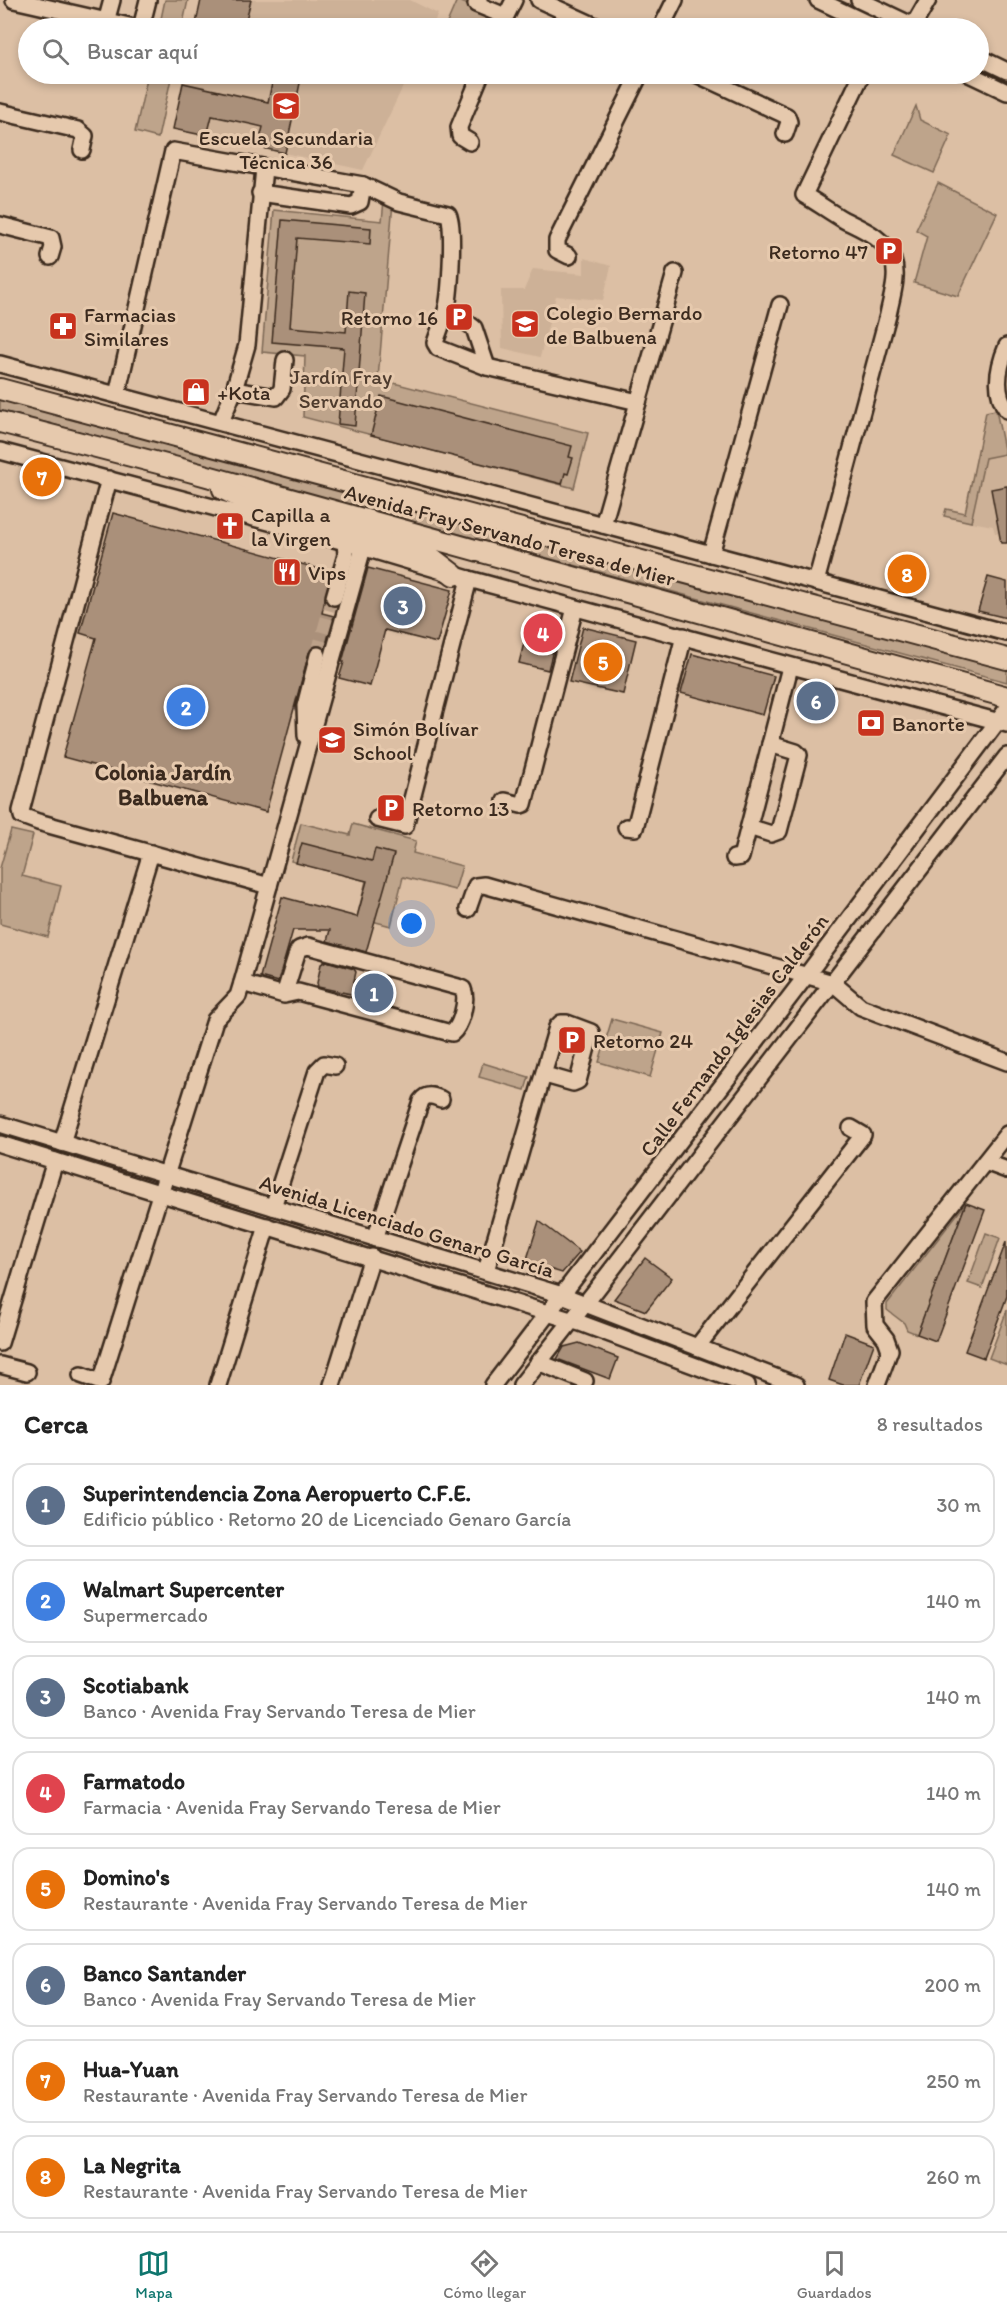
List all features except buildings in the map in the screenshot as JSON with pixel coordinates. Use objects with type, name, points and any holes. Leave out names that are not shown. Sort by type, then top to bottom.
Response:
[{"type":"main road","name":"Avenida Fray Servando Teresa de Mier","points":[[0,389],[1007,659]]},
{"type":"main road","name":"Avenida Fray Servando Teresa de Mier","points":[[0,422],[189,471],[1007,697]]},
{"type":"main road","points":[[189,471],[259,507],[428,555],[462,577]]},
{"type":"street","points":[[14,0],[89,18]]},
{"type":"street","points":[[107,18],[112,0]]},
{"type":"street","points":[[142,18],[148,0]]},
{"type":"street","points":[[479,0],[476,4],[497,18]]},
{"type":"street","points":[[505,18],[514,0]]},
{"type":"street","points":[[539,0],[578,18]]},
{"type":"street","points":[[666,18],[675,0]]},
{"type":"street","points":[[818,0],[856,18]]},
{"type":"street","points":[[859,0],[897,18]]},
{"type":"street","points":[[920,18],[928,0]]},
{"type":"street","points":[[989,62],[1007,71]]},
{"type":"street","points":[[989,83],[1007,92]]},
{"type":"street","points":[[470,142],[460,136],[459,127],[477,84]]},
{"type":"street","points":[[569,256],[557,250],[557,240],[634,84]]},
{"type":"street","points":[[717,84],[787,117],[789,122],[785,134]]},
{"type":"street","points":[[816,582],[888,315],[894,285],[893,259],[886,247],[870,232],[843,219],[804,195],[857,84]]},
{"type":"street","points":[[0,112],[78,130],[85,136],[82,150]]},
{"type":"street","points":[[117,395],[173,151],[363,185],[399,202],[450,216],[452,224],[447,306],[435,343],[438,348],[487,367],[638,402]]},
{"type":"street","points":[[221,422],[234,390],[248,335],[264,168]]},
{"type":"street","points":[[260,193],[351,206],[360,202],[363,185]]},
{"type":"street","points":[[0,225],[51,238],[53,247],[50,257]]},
{"type":"street","points":[[603,525],[675,273]]},
{"type":"street","points":[[711,554],[780,305]]},
{"type":"street","points":[[447,306],[474,328],[487,367]]},
{"type":"street","points":[[1007,346],[998,373],[1002,399],[1007,410]]},
{"type":"street","points":[[234,390],[276,397],[282,389],[285,360]]},
{"type":"street","name":"Avenida Fray Servando Teresa de Mier","points":[[0,364],[1007,633]]},
{"type":"street","points":[[1,456],[109,479],[345,542],[462,577],[684,636],[790,667],[1004,718]]},
{"type":"street","points":[[109,479],[21,811],[22,816],[269,886]]},
{"type":"street","points":[[334,597],[346,555],[345,542]]},
{"type":"street","points":[[81,1375],[101,1382],[215,1020],[238,996],[363,548]]},
{"type":"street","points":[[377,819],[405,826],[462,577]]},
{"type":"street","points":[[505,801],[524,804],[575,608]]},
{"type":"street","points":[[626,827],[634,828],[684,636]]},
{"type":"street","points":[[307,751],[304,706],[318,655]]},
{"type":"street","points":[[734,858],[741,857],[790,667]]},
{"type":"street","name":"Calle Fernando Iglesias Calderón","points":[[493,1385],[1004,718]]},
{"type":"street","points":[[748,827],[771,834],[779,831],[799,755],[770,744]]},
{"type":"street","points":[[521,1385],[586,1304],[1007,756]]},
{"type":"street","points":[[62,1143],[151,853]]},
{"type":"street","points":[[468,909],[476,886],[484,885],[833,983],[861,1007],[1007,1062]]},
{"type":"street","points":[[242,983],[284,995],[298,992],[452,1033],[458,1026],[465,998],[463,989],[458,987],[308,946],[303,947],[297,953],[284,995]]},
{"type":"street","points":[[273,1207],[317,1071],[324,1064],[335,1066]]},
{"type":"street","points":[[486,1271],[545,1075]]},
{"type":"street","points":[[375,1239],[422,1101],[424,1097],[429,1096],[441,1099]]},
{"type":"street","name":"Avenida Licenciado Genaro García","points":[[0,1124],[562,1295],[791,1384]]},
{"type":"street","points":[[697,1347],[863,1135],[851,1128]]},
{"type":"street","points":[[877,1385],[890,1350],[886,1339],[874,1325],[874,1302],[1007,1134]]},
{"type":"street","name":"Avenida Licenciado Genaro García","points":[[0,1144],[571,1320],[747,1385]]},
{"type":"street","points":[[0,1343],[55,1161]]},
{"type":"street","points":[[985,1162],[1007,1170]]},
{"type":"street","points":[[218,1385],[267,1226]]},
{"type":"street","points":[[332,1385],[372,1257]]},
{"type":"street","points":[[538,1362],[585,1381]]},
{"type":"street","points":[[0,1365],[27,1372]]},
{"type":"shaded area","points":[[201,0],[410,0],[438,14],[436,18],[197,18]]},
{"type":"shaded area","name":"Escuela Secundaria Técnica 36","points":[[183,84],[404,84],[363,170],[173,129]]},
{"type":"shaded area","name":"Colegio Bernardo de Balbuena","points":[[584,258],[611,266],[603,300],[556,296],[540,357],[502,348],[501,290],[524,290],[533,269],[584,274]]},
{"type":"shaded area","points":[[1007,454],[1007,533],[995,533],[993,526],[971,522],[985,458]]},
{"type":"green space","points":[[165,0],[188,0],[184,18],[161,18]]},
{"type":"green space","points":[[457,0],[494,16],[493,18],[449,18]]},
{"type":"green space","points":[[146,84],[170,84],[158,138],[135,132]]},
{"type":"green space","points":[[916,106],[920,120],[951,135],[934,173],[894,155]]},
{"type":"green space","points":[[938,183],[997,213],[958,296],[914,283],[927,236],[916,230]]},
{"type":"green space","name":"Jardín Fray Servando","points":[[384,200],[393,202],[378,379],[588,433],[574,488],[303,417],[305,356],[262,352],[274,210],[382,221]]},
{"type":"green space","points":[[0,393],[1007,665],[1007,682],[0,410]]},
{"type":"green space","points":[[996,410],[1005,454],[985,458],[971,522],[944,516],[946,509],[965,513],[986,412]]},
{"type":"green space","points":[[301,823],[350,835],[353,824],[416,841],[413,853],[462,866],[455,890],[403,877],[391,926],[357,917],[366,881],[291,861]]},
{"type":"green space","points":[[11,830],[33,835],[22,876],[61,886],[48,937],[0,924],[0,868]]},
{"type":"green space","points":[[612,1019],[663,1033],[650,1077],[599,1062]]},
{"type":"green space","points":[[483,1063],[529,1077],[525,1090],[479,1077]]},
{"type":"green space","points":[[966,1203],[917,1334],[907,1330],[904,1323],[887,1310],[887,1304]]},
{"type":"green space","points":[[986,1233],[1000,1238],[982,1288],[968,1283]]},
{"type":"green space","points":[[1007,1310],[1007,1365],[989,1358]]},
{"type":"tunnel","points":[[318,655],[334,597]]},
{"type":"place","name":"Escuela Secundaria Técnica 36","points":[[286,106]]},
{"type":"place","name":"Retorno 47","points":[[889,251]]},
{"type":"place","name":"Retorno 16","points":[[459,317]]},
{"type":"place","name":"Colegio Bernardo de Balbuena","points":[[525,324]]},
{"type":"place","name":"Farmacias Similares","points":[[63,326]]},
{"type":"place","name":"+Kota","points":[[196,392]]},
{"type":"place","name":"Hua-Yuan","points":[[42,477]]},
{"type":"place","name":"Capilla a la Virgen","points":[[230,526]]},
{"type":"place","name":"Vips","points":[[287,572]]},
{"type":"place","name":"La Negrita","points":[[907,574]]},
{"type":"place","name":"Scotiabank","points":[[403,606]]},
{"type":"place","name":"Farmatodo","points":[[543,633]]},
{"type":"place","name":"Domino's","points":[[603,662]]},
{"type":"place","name":"Banco Santander","points":[[816,701]]},
{"type":"place","name":"Walmart Supercenter","points":[[186,707]]},
{"type":"place","name":"Banorte","points":[[871,723]]},
{"type":"place","name":"Simón Bolívar School","points":[[332,740]]},
{"type":"place","name":"Retorno 13","points":[[391,808]]},
{"type":"place","name":"Superintendencia Zona Aeropuerto C.F.E.","points":[[374,993]]},
{"type":"place","name":"Retorno 24","points":[[572,1040]]},
{"type":"district","name":"Colonia Jardín Balbuena","points":[[163,784]]}]
